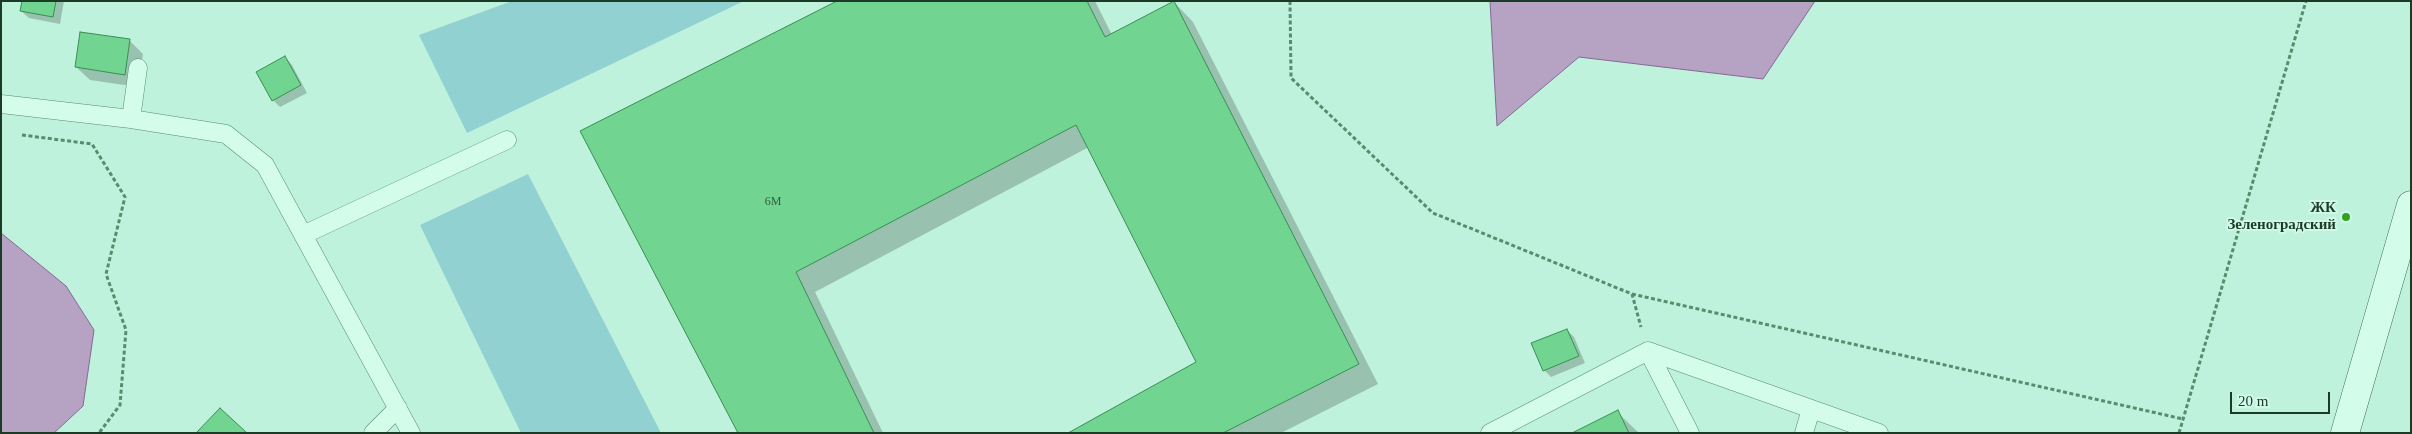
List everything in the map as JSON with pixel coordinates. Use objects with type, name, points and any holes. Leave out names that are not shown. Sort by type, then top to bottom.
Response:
[{"type":"main road","points":[[2345,433],[2411,205]]},
{"type":"lane","points":[[131,119],[138,68]]},
{"type":"lane","points":[[1,104],[131,119],[226,134],[265,166],[411,433]]},
{"type":"lane","points":[[303,235],[507,140]]},
{"type":"lane","points":[[1648,352],[1690,433]]},
{"type":"lane","points":[[1490,433],[1648,352],[1879,433]]},
{"type":"lane","points":[[372,433],[398,408]]},
{"type":"lane","points":[[1804,433],[1811,409]]},
{"type":"path","points":[[1290,1],[1291,78],[1432,213],[1632,294],[2183,419]]},
{"type":"path","points":[[2179,433],[2306,1]]},
{"type":"path","points":[[19,135],[92,144],[125,197],[106,274],[126,330],[120,405],[99,433]]},
{"type":"path","points":[[1632,294],[1648,352]]},
{"type":"shaded area","points":[[512,1],[744,1],[467,133],[419,35]]},
{"type":"shaded area","points":[[1490,1],[1815,1],[1763,79],[1579,57],[1497,126]]},
{"type":"shaded area","points":[[528,174],[661,433],[521,433],[420,225]]},
{"type":"shaded area","points":[[1,233],[66,286],[94,330],[83,406],[54,433],[1,433]]},
{"type":"building","points":[[22,1],[56,1],[53,17],[20,11]]},
{"type":"building","points":[[837,1],[1087,1],[1105,37],[1174,1],[1359,364],[1223,433],[1068,433],[1196,362],[1076,125],[796,272],[874,433],[738,433],[580,131]]},
{"type":"building","points":[[80,32],[130,39],[125,75],[75,67]]},
{"type":"building","points":[[285,56],[301,85],[272,101],[256,72]]},
{"type":"building","points":[[1567,329],[1579,356],[1543,371],[1531,343]]},
{"type":"building","points":[[220,408],[247,433],[196,433]]},
{"type":"building","points":[[1618,410],[1629,433],[1572,433]]},
{"type":"place","name":"ЖК Зеленоградский","points":[[2346,217]]}]
